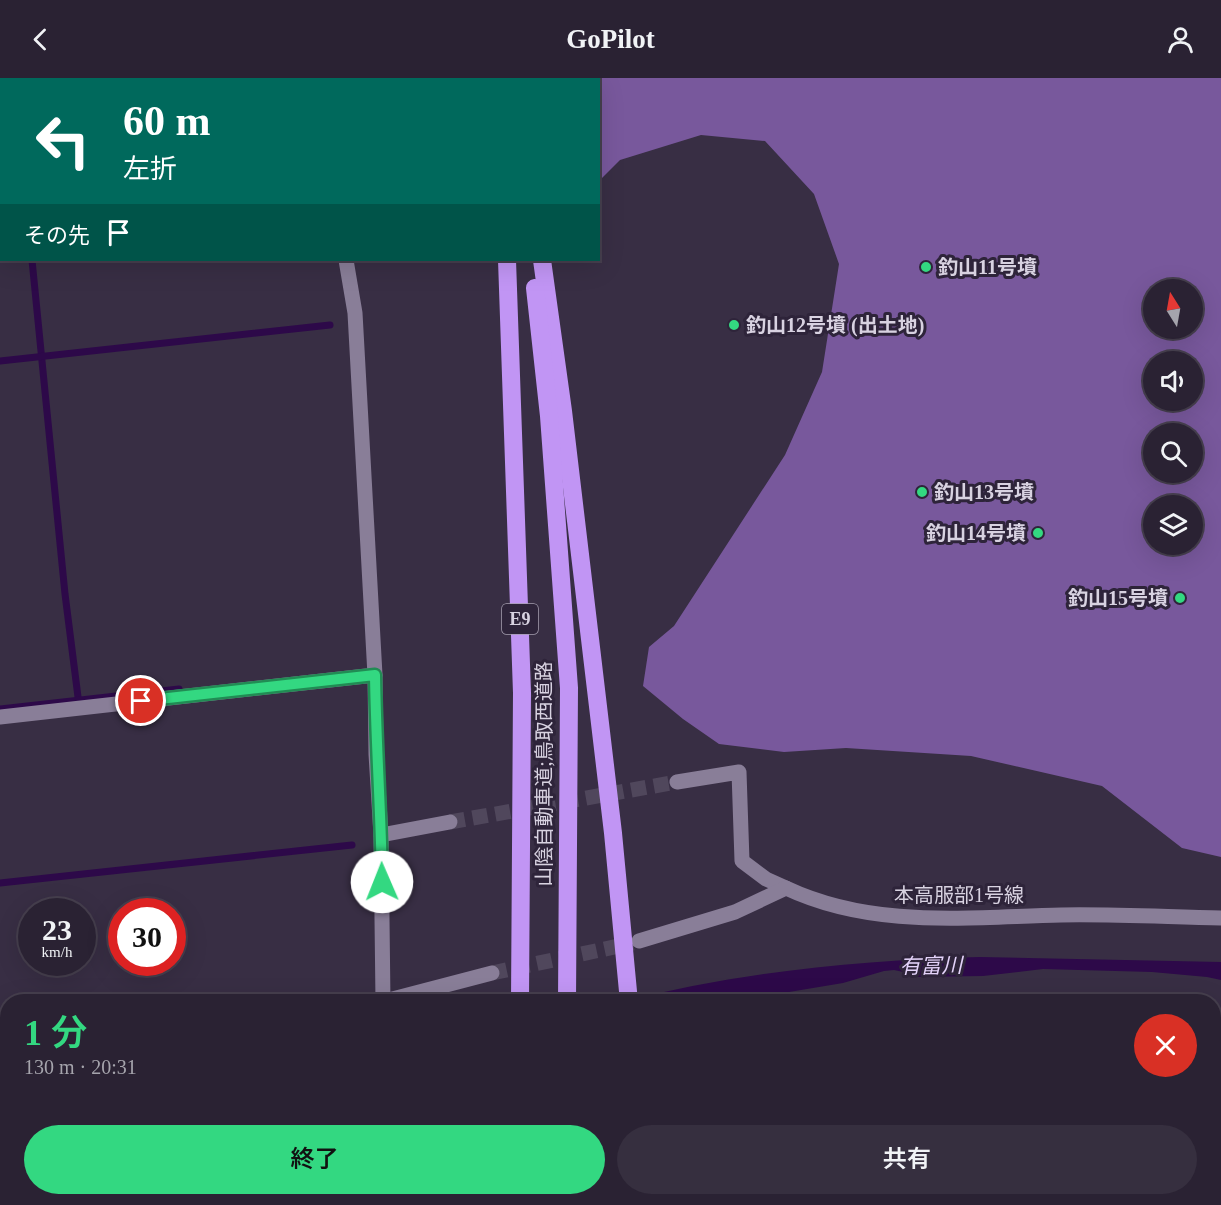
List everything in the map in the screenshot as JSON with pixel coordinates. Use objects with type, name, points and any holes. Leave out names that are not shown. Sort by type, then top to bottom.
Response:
[{"type":"highway","name":"山陰自動車道;鳥取西道路","points":[[507,261],[522,693],[520,994]]},
{"type":"highway","name":"山陰自動車道;鳥取西道路","points":[[531,261],[549,416],[568,688],[567,994]]},
{"type":"highway","points":[[542,261],[563,411],[613,833],[628,994]]},
{"type":"street","points":[[346,261],[355,313],[375,675],[376,754],[381,835],[383,994]]},
{"type":"street","points":[[0,717],[375,675]]},
{"type":"street","name":"本高服部1号線","points":[[677,782],[739,772],[742,861],[766,879],[805,897],[844,909],[902,918],[1094,915],[1221,918]]},
{"type":"street","points":[[381,835],[450,822]]},
{"type":"street","points":[[639,941],[735,912],[786,888]]},
{"type":"street","points":[[413,994],[492,973]]},
{"type":"shaded area","points":[[600,78],[1221,78],[1221,857],[1182,848],[1102,786],[971,756],[846,748],[784,752],[719,744],[683,719],[643,686],[649,647],[674,626],[785,455],[822,372],[839,264],[814,194],[765,141],[701,135],[620,160],[600,180]]},
{"type":"water","name":"有富川","points":[[980,957],[1221,962],[1221,980],[1152,972],[1043,969],[983,976],[917,977],[894,970],[843,983],[777,994],[657,994],[755,975],[800,969]]},
{"type":"waterway","points":[[32,261],[65,594],[78,697]]},
{"type":"waterway","points":[[0,361],[330,325]]},
{"type":"waterway","points":[[0,709],[179,689]]},
{"type":"waterway","points":[[0,883],[352,845]]},
{"type":"tunnel","points":[[450,822],[677,782]]},
{"type":"tunnel","points":[[492,973],[633,943]]},
{"type":"place","name":"釣山11号墳","points":[[926,267]]},
{"type":"place","name":"釣山12号墳 (出土地)","points":[[734,325]]},
{"type":"place","name":"釣山13号墳","points":[[922,492]]},
{"type":"place","name":"釣山14号墳","points":[[1038,533]]},
{"type":"place","name":"釣山15号墳","points":[[1180,598]]},
{"type":"route","points":[[141,701],[375,675],[382,882]]}]
